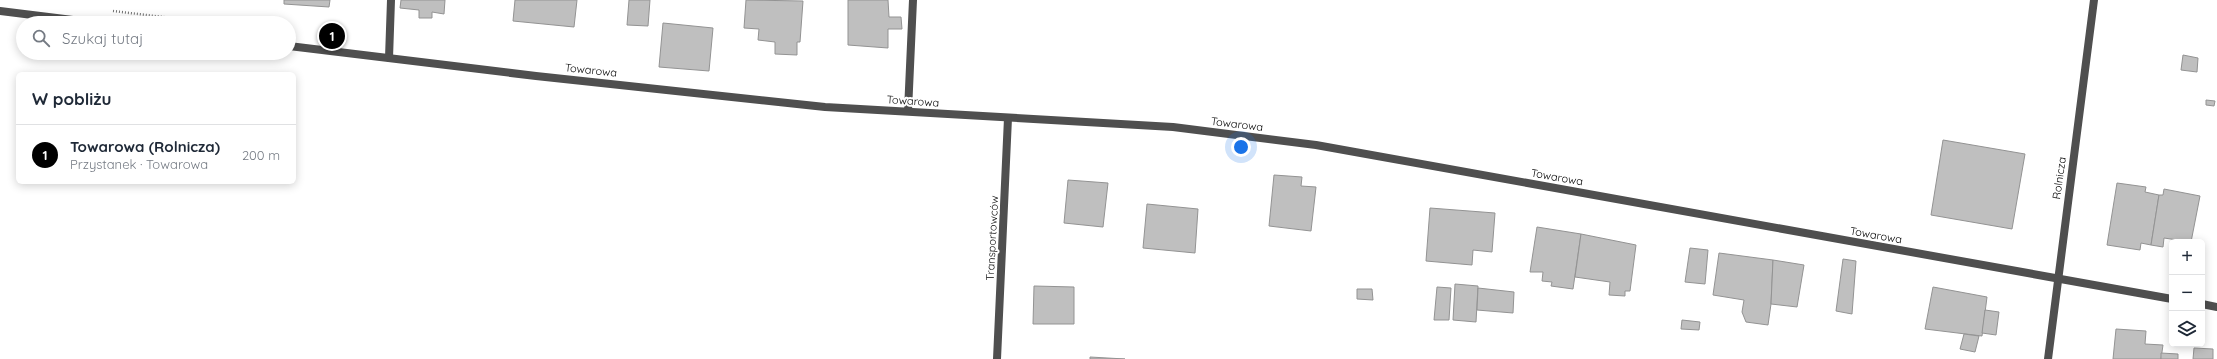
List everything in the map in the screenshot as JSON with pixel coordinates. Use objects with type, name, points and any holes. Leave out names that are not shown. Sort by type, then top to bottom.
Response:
[{"type":"street","points":[[389,58],[391,0]]},
{"type":"street","points":[[908,111],[913,0]]},
{"type":"street","name":"Rolnicza","points":[[2048,359],[2057,278],[2094,0]]},
{"type":"street","points":[[0,12],[35,16]]},
{"type":"street","name":"Towarowa","points":[[296,47],[825,107],[1173,127],[1316,145],[2169,298]]},
{"type":"street","name":"Transportowców","points":[[997,359],[1008,118]]},
{"type":"street","points":[[2205,305],[2217,307]]},
{"type":"path","points":[[112,11],[154,16]]},
{"type":"building","points":[[284,0],[330,0],[329,7],[284,4]]},
{"type":"building","points":[[401,0],[445,0],[444,14],[432,12],[432,18],[419,18],[419,10],[400,8]]},
{"type":"building","points":[[515,0],[577,0],[574,27],[513,21]]},
{"type":"building","points":[[629,0],[650,0],[648,26],[627,25]]},
{"type":"building","points":[[746,0],[803,1],[800,42],[797,42],[797,55],[775,54],[775,42],[758,40],[759,29],[744,28]]},
{"type":"building","points":[[848,0],[888,0],[889,17],[901,17],[902,29],[888,29],[888,48],[848,45]]},
{"type":"building","points":[[663,23],[713,28],[709,71],[659,67]]},
{"type":"building","points":[[2183,55],[2198,58],[2197,72],[2181,70]]},
{"type":"building","points":[[2206,100],[2215,101],[2214,106],[2206,105]]},
{"type":"building","points":[[1943,140],[2025,154],[2012,229],[1931,215]]},
{"type":"building","points":[[1274,175],[1302,177],[1301,186],[1316,187],[1311,231],[1269,226]]},
{"type":"building","points":[[1068,180],[1108,183],[1103,227],[1064,223]]},
{"type":"building","points":[[2117,183],[2146,187],[2145,192],[2159,195],[2151,245],[2141,243],[2140,250],[2107,245]]},
{"type":"building","points":[[2164,189],[2200,196],[2192,239],[2164,238],[2163,247],[2151,245],[2159,195],[2163,195]]},
{"type":"building","points":[[1147,204],[1198,209],[1195,253],[1143,248]]},
{"type":"building","points":[[1430,208],[1495,213],[1492,252],[1473,250],[1472,265],[1426,261]]},
{"type":"building","points":[[1537,227],[1581,234],[1573,289],[1551,286],[1552,282],[1542,281],[1543,272],[1530,272]]},
{"type":"building","points":[[1581,234],[1636,245],[1630,291],[1625,291],[1625,296],[1609,295],[1610,282],[1575,277]]},
{"type":"building","points":[[1690,248],[1708,250],[1705,284],[1685,282]]},
{"type":"building","points":[[1719,253],[1773,260],[1771,304],[1768,325],[1746,322],[1742,312],[1744,300],[1713,295]]},
{"type":"building","points":[[1843,259],[1856,261],[1852,314],[1836,311]]},
{"type":"building","points":[[1773,260],[1804,265],[1797,307],[1771,304]]},
{"type":"building","points":[[1455,284],[1478,286],[1476,322],[1453,320]]},
{"type":"building","points":[[1034,286],[1074,287],[1074,324],[1033,324]]},
{"type":"building","points":[[1437,287],[1451,288],[1449,320],[1434,320]]},
{"type":"building","points":[[1933,287],[1987,297],[1982,336],[1925,329]]},
{"type":"building","points":[[1478,288],[1514,292],[1513,313],[1477,310]]},
{"type":"building","points":[[1357,289],[1372,289],[1373,300],[1357,299]]},
{"type":"building","points":[[1985,310],[1999,312],[1996,335],[1982,333]]},
{"type":"building","points":[[1682,320],[1700,322],[1699,330],[1681,329]]},
{"type":"building","points":[[2116,329],[2146,331],[2145,344],[2163,345],[2161,359],[2113,359]]},
{"type":"building","points":[[1964,334],[1979,336],[1975,352],[1960,349]]},
{"type":"building","points":[[2194,348],[2213,349],[2213,359],[2193,359]]},
{"type":"building","points":[[2161,353],[2178,354],[2178,359],[2161,359]]},
{"type":"building","points":[[1090,357],[1125,359],[1090,359]]},
{"type":"place","name":"Towarowa (Rolnicza)","points":[[332,36]]}]
